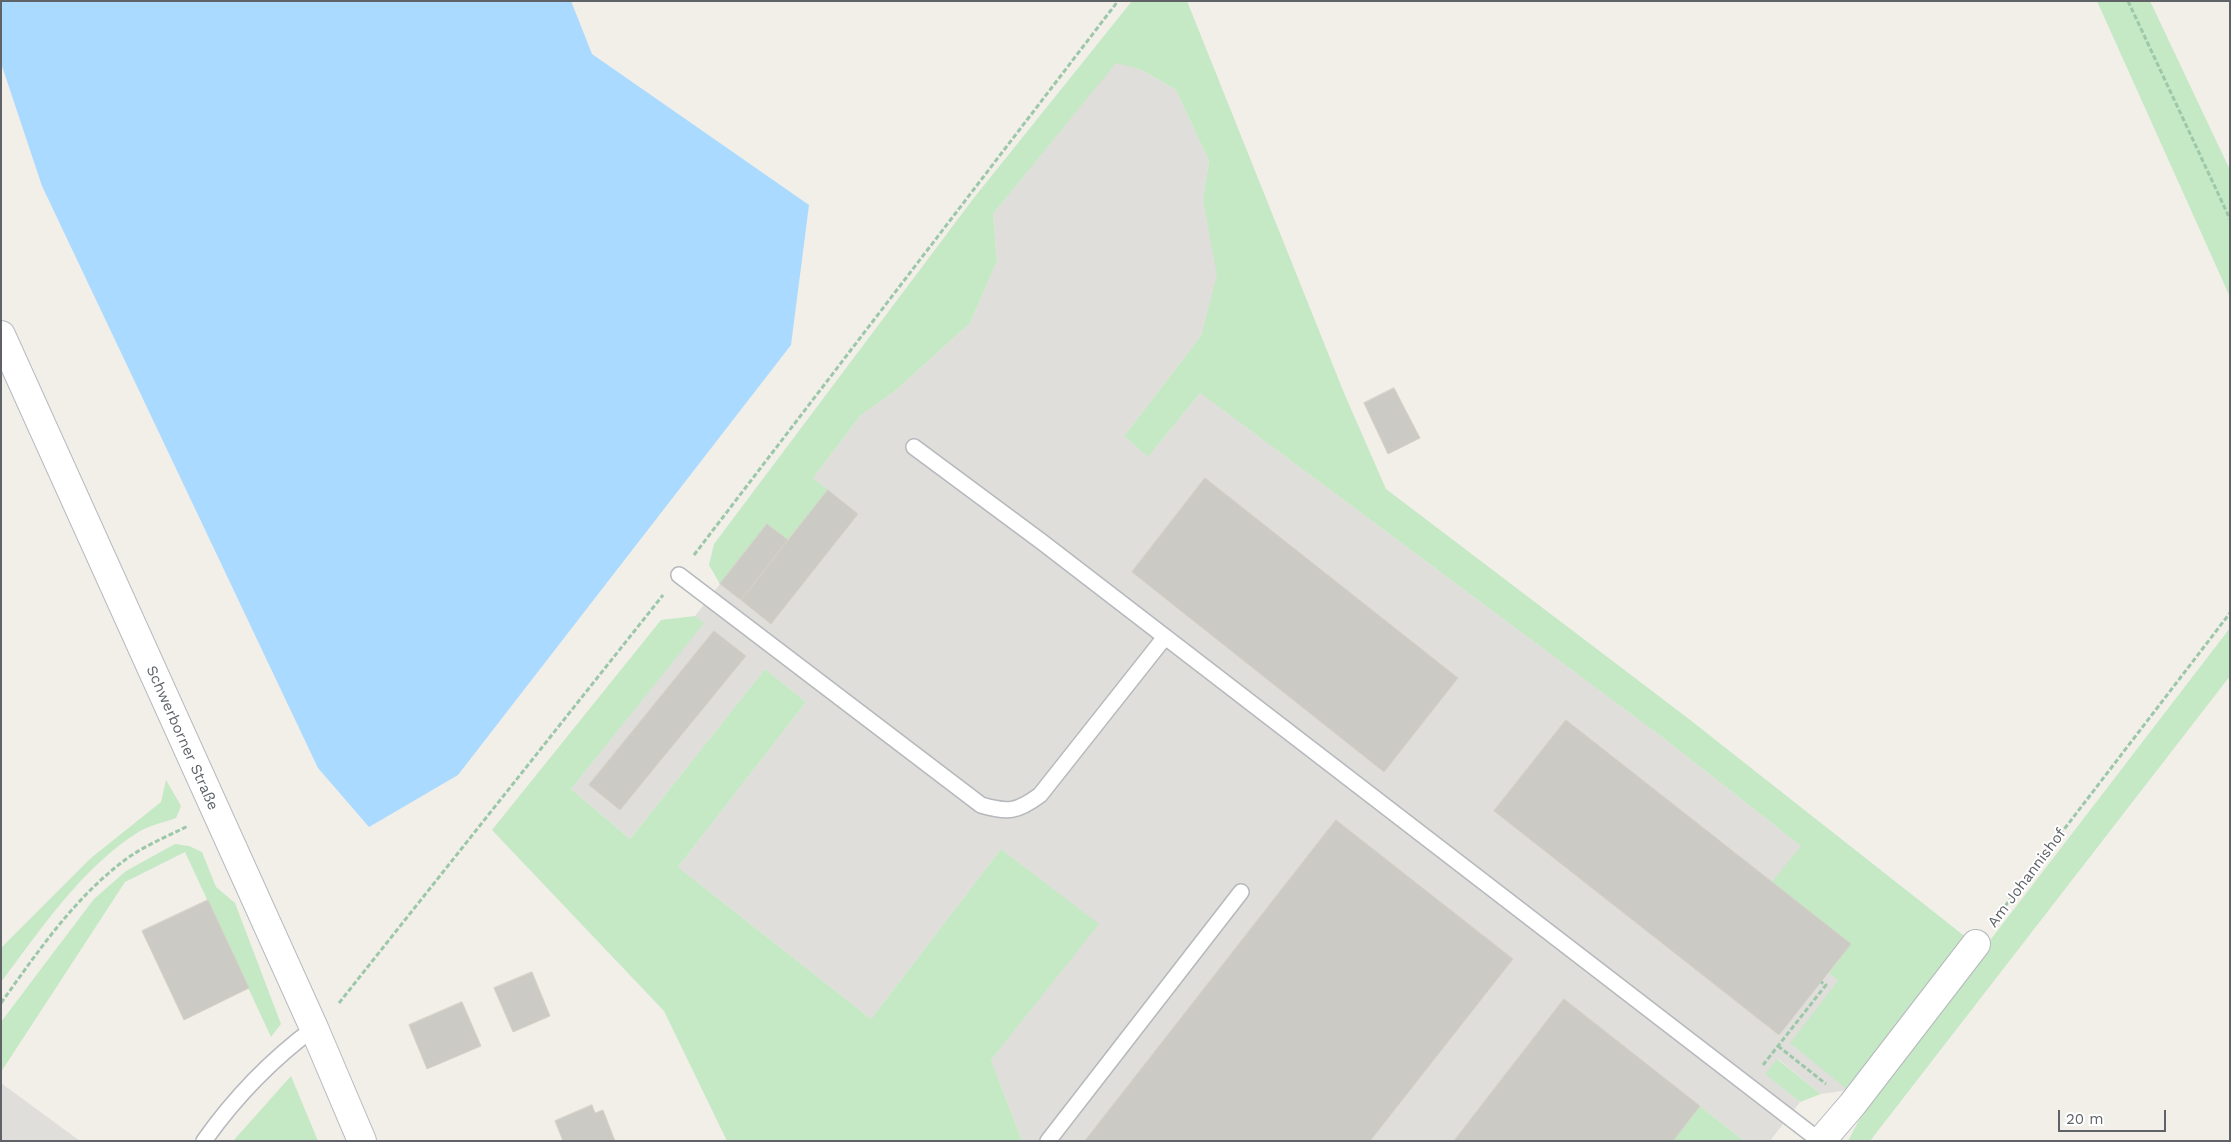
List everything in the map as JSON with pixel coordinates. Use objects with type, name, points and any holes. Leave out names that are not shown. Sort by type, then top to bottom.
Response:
[{"type":"street","name":"Schwerborner Straße","points":[[1,335],[314,1028],[362,1141]]},
{"type":"street","points":[[1820,1141],[1852,1105],[1976,944]]},
{"type":"lane","points":[[914,447],[1165,637],[1820,1141]]},
{"type":"lane","points":[[679,575],[981,805],[1002,811],[1022,808],[1040,795],[1165,637]]},
{"type":"lane","points":[[1048,1141],[1241,892]]},
{"type":"lane","points":[[204,1141],[240,1094],[266,1067],[314,1028]]},
{"type":"path","points":[[314,1028],[346,996],[679,575],[1118,1]]},
{"type":"path","points":[[2128,1],[2230,219]]},
{"type":"path","name":"Am Johannishof","points":[[1976,944],[2230,613]]},
{"type":"path","points":[[1,1003],[70,911],[107,874],[137,852],[216,812]]},
{"type":"path","points":[[1748,1085],[1826,985],[1821,982]]},
{"type":"path","points":[[1778,1046],[1852,1105]]},
{"type":"shaded area","points":[[1116,62],[1142,70],[1176,90],[1209,161],[1203,200],[1218,275],[1201,336],[1124,436],[1148,457],[1200,393],[1666,740],[1801,846],[1851,944],[1829,973],[1839,981],[1848,1090],[1821,1094],[1778,1059],[1766,1074],[1800,1102],[1770,1141],[1744,1141],[1700,1106],[1673,1141],[1022,1141],[991,1060],[1098,924],[1001,849],[871,1019],[678,867],[806,702],[765,669],[630,839],[571,789],[703,623],[695,616],[767,524],[788,540],[827,490],[813,478],[861,415],[895,391],[970,323],[997,261],[993,214]]},
{"type":"shaded area","points":[[1,1083],[80,1141],[1,1141]]},
{"type":"green space","points":[[1132,1],[1187,1],[1344,393],[1386,489],[1685,716],[1967,938],[1848,1090],[1790,1043],[1838,981],[1829,973],[1850,944],[1772,882],[1801,846],[1666,740],[1200,393],[1148,457],[1124,436],[1201,336],[1217,275],[1203,200],[1209,161],[1176,90],[1142,70],[1116,63],[993,214],[997,261],[970,323],[895,391],[861,415],[813,478],[828,490],[788,540],[767,524],[720,584],[709,565],[714,544],[973,199]]},
{"type":"green space","points":[[2097,1],[2150,1],[2230,170],[2230,297]]},
{"type":"green space","points":[[695,616],[704,623],[571,789],[630,839],[765,669],[806,702],[678,867],[871,1019],[1001,849],[1099,924],[991,1060],[1022,1141],[727,1141],[664,1011],[492,830],[661,620]]},
{"type":"green space","points":[[2230,628],[2230,676],[1870,1141],[1848,1141],[1875,1090]]},
{"type":"green space","points":[[166,780],[181,806],[176,818],[140,831],[100,862],[64,900],[1,982],[1,948],[91,858],[161,802]]},
{"type":"green space","points":[[175,844],[189,846],[202,852],[216,887],[235,903],[281,1024],[271,1037],[185,852],[125,882],[1,1072],[1,1022],[94,899],[126,871]]},
{"type":"green space","points":[[1777,1059],[1821,1094],[1800,1102],[1765,1074]]},
{"type":"green space","points":[[291,1076],[318,1141],[233,1141]]},
{"type":"green space","points":[[1700,1106],[1744,1141],[1673,1141]]},
{"type":"water","points":[[1,1],[571,1],[592,54],[809,205],[791,345],[458,775],[369,827],[318,768],[42,186],[1,63]]},
{"type":"building","points":[[1394,388],[1420,438],[1388,454],[1364,403]]},
{"type":"building","points":[[1205,478],[1458,678],[1384,772],[1132,572]]},
{"type":"building","points":[[828,490],[858,514],[771,624],[741,600]]},
{"type":"building","points":[[767,524],[788,540],[741,600],[720,584]]},
{"type":"building","points":[[714,631],[746,656],[620,810],[589,785]]},
{"type":"building","points":[[1566,720],[1851,944],[1779,1035],[1494,811]]},
{"type":"building","points":[[1336,820],[1513,959],[1370,1141],[1085,1141]]},
{"type":"building","points":[[208,900],[249,988],[184,1020],[142,931]]},
{"type":"building","points":[[532,972],[550,1016],[513,1032],[494,988]]},
{"type":"building","points":[[1564,999],[1700,1106],[1673,1141],[1454,1141]]},
{"type":"building","points":[[462,1002],[481,1046],[427,1069],[409,1025]]},
{"type":"building","points":[[592,1105],[595,1113],[603,1110],[615,1141],[563,1141],[555,1121]]}]
